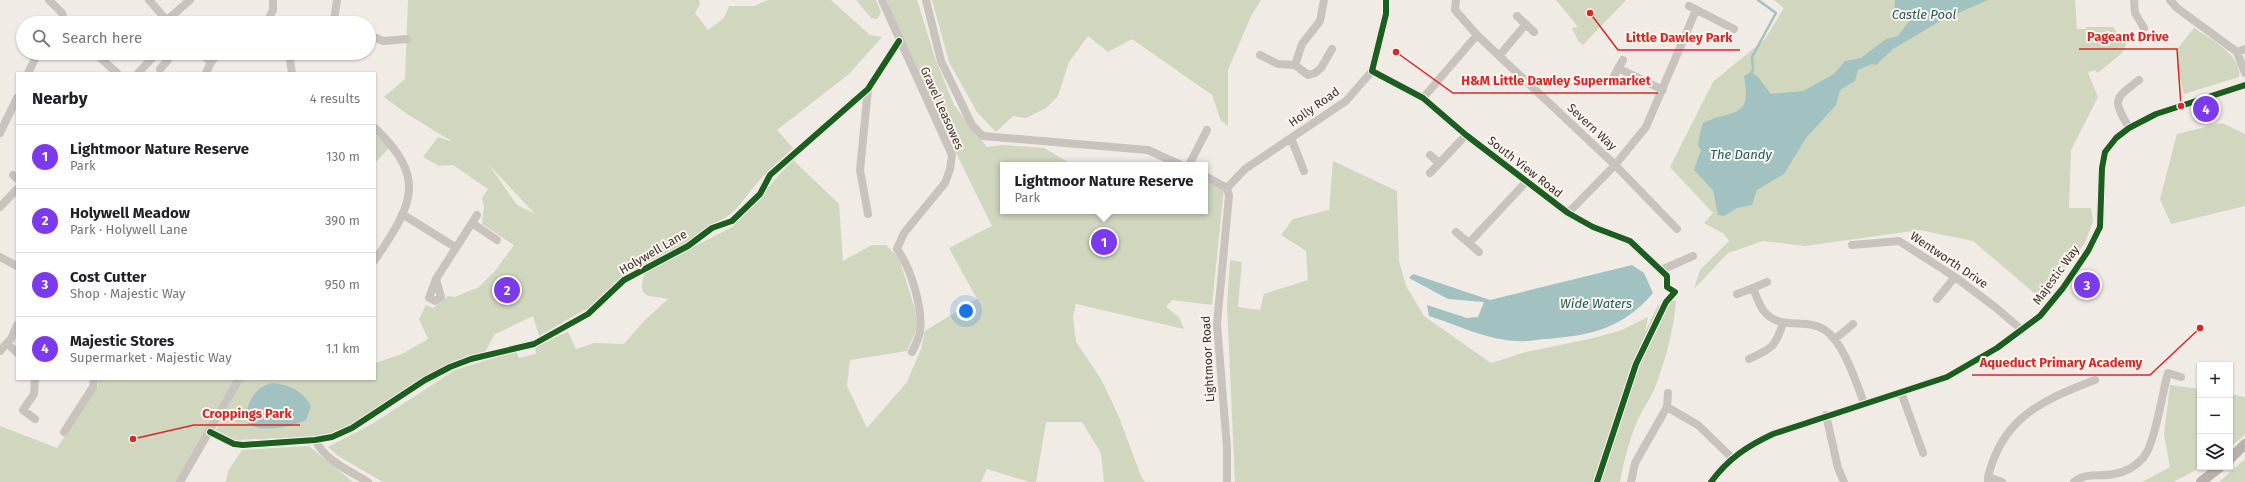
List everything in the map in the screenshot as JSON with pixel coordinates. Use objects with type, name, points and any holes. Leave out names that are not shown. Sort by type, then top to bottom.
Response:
[{"type":"main road","points":[[2233,456],[2245,444]]},
{"type":"main road","points":[[2201,482],[2216,470]]},
{"type":"street","points":[[49,0],[62,13],[63,16]]},
{"type":"street","points":[[149,0],[163,16]]},
{"type":"street","points":[[174,16],[190,0]]},
{"type":"street","points":[[270,16],[273,0]]},
{"type":"street","points":[[336,16],[337,0]]},
{"type":"street","name":"Gravel Leasowes","points":[[882,0],[899,41],[952,155],[950,169],[945,183],[904,233],[897,249],[906,261],[921,313],[920,333],[912,352]]},
{"type":"street","points":[[926,0],[941,61],[972,125],[983,136],[1120,146],[1148,150],[1175,162]]},
{"type":"street","points":[[1295,66],[1302,44],[1320,21],[1324,0]]},
{"type":"street","name":"Holly Road","points":[[1227,188],[1246,169],[1346,101],[1372,71],[1386,14],[1386,0]]},
{"type":"street","name":"Severn Way","points":[[1456,0],[1455,10],[1477,35],[1615,165],[1677,229]]},
{"type":"street","points":[[2134,0],[2135,13],[2144,28]]},
{"type":"street","points":[[2170,0],[2177,8],[2237,52],[2245,73]]},
{"type":"street","points":[[1568,214],[1615,165],[1646,127],[1663,90],[1693,8],[1734,29]]},
{"type":"street","points":[[1517,16],[1534,32]]},
{"type":"street","points":[[1499,56],[1526,24]]},
{"type":"street","points":[[1424,98],[1477,35]]},
{"type":"street","points":[[376,38],[383,41],[407,39]]},
{"type":"street","name":"Holywell Lane","points":[[210,432],[234,444],[315,440],[332,437],[352,428],[425,380],[450,367],[471,359],[534,344],[588,314],[624,280],[688,246],[712,228],[732,221],[760,194],[770,175],[868,89],[899,41]]},
{"type":"street","points":[[1260,55],[1278,64],[1295,66],[1308,75],[1315,73],[1332,49]]},
{"type":"street","points":[[2237,52],[2245,49]]},
{"type":"street","points":[[28,72],[34,60]]},
{"type":"street","points":[[103,60],[116,72]]},
{"type":"street","points":[[139,72],[150,60]]},
{"type":"street","points":[[160,69],[168,60]]},
{"type":"street","points":[[206,72],[211,62],[209,60]]},
{"type":"street","points":[[291,60],[292,72]]},
{"type":"street","points":[[1614,76],[1623,60]]},
{"type":"street","points":[[1618,68],[1663,90]]},
{"type":"street","name":"South View Road","points":[[1372,71],[1424,98],[1466,134],[1568,214],[1593,227],[1630,241],[1667,276]]},
{"type":"street","points":[[2129,128],[2118,109],[2118,101],[2120,94],[2139,80]]},
{"type":"street","name":"Majestic Way","points":[[1711,482],[1724,465],[1747,446],[1773,434],[1826,415],[1947,377],[1997,348],[2022,330],[2045,310],[2088,251],[2100,227],[2102,168],[2106,152],[2116,138],[2129,128],[2156,114],[2245,85]]},
{"type":"street","points":[[868,89],[860,170],[868,214]]},
{"type":"street","points":[[0,133],[3,123],[16,100]]},
{"type":"street","points":[[376,129],[393,145],[403,160],[409,176],[409,193],[402,214],[376,259]]},
{"type":"street","points":[[1191,162],[1207,130]]},
{"type":"street","points":[[1430,173],[1466,134]]},
{"type":"street","points":[[1291,138],[1304,171]]},
{"type":"street","points":[[1430,156],[1439,163]]},
{"type":"street","points":[[1208,178],[1227,188]]},
{"type":"street","points":[[1469,243],[1526,182]]},
{"type":"street","name":"Lightmoor Road","points":[[1227,188],[1230,196],[1217,324],[1227,448],[1227,482]]},
{"type":"street","points":[[0,207],[16,190]]},
{"type":"street","points":[[402,214],[455,247]]},
{"type":"street","points":[[436,279],[455,247],[477,215]]},
{"type":"street","points":[[472,223],[497,240]]},
{"type":"street","points":[[1456,232],[1479,252]]},
{"type":"street","name":"Wentworth Drive","points":[[1852,245],[1898,240],[1996,307],[2022,330]]},
{"type":"street","points":[[376,245],[382,250]]},
{"type":"street","points":[[1661,270],[1693,256]]},
{"type":"street","points":[[0,257],[16,265]]},
{"type":"street","points":[[1937,299],[1954,277]]},
{"type":"street","points":[[1737,294],[1767,282]]},
{"type":"street","points":[[1753,288],[1763,310],[1771,318],[1783,323],[1815,325],[1826,330],[1835,339],[1844,355],[1864,403]]},
{"type":"street","points":[[1753,354],[1769,350],[1778,342],[1783,323]]},
{"type":"street","points":[[1835,339],[1853,324]]},
{"type":"street","points":[[0,351],[8,344],[16,327]]},
{"type":"street","points":[[8,344],[16,352]]},
{"type":"street","points":[[2074,482],[2080,477],[2114,474],[2130,470],[2144,457],[2151,444],[2168,374],[2181,377]]},
{"type":"street","points":[[35,380],[34,394],[23,410],[35,419]]},
{"type":"street","points":[[64,432],[93,387],[94,380]]},
{"type":"street","points":[[180,482],[238,380]]},
{"type":"street","points":[[2002,482],[1988,480],[2000,446],[2012,427],[2034,407],[2063,392],[2095,380]]},
{"type":"street","points":[[1902,392],[1923,454]]},
{"type":"street","points":[[1631,482],[1636,463],[1667,407],[1668,393]]},
{"type":"street","points":[[1667,407],[1698,426],[1732,458]]},
{"type":"street","points":[[1826,415],[1838,468],[1844,482]]},
{"type":"street","points":[[315,440],[321,451],[332,460],[368,482]]},
{"type":"green space","points":[[408,0],[699,0],[700,4],[695,13],[708,30],[724,18],[729,6],[754,6],[768,0],[831,0],[870,35],[882,37],[849,74],[777,130],[793,148],[771,168],[734,211],[728,216],[712,224],[712,228],[624,280],[588,314],[584,310],[539,336],[533,316],[495,334],[484,354],[340,430],[322,436],[235,440],[216,430],[241,380],[376,380],[376,363],[402,354],[428,339],[419,319],[426,305],[433,308],[448,296],[455,297],[479,287],[495,271],[514,245],[482,224],[484,206],[482,198],[488,189],[453,165],[439,166],[423,157],[438,137],[453,142],[407,114],[384,97],[405,79]],"holes":[[[489,165],[535,214],[517,205]]]},
{"type":"green space","points":[[856,0],[876,0],[881,13],[877,19],[871,18]]},
{"type":"green space","points":[[887,0],[917,0],[935,58],[954,105],[987,147],[1002,145],[1044,148],[1068,162],[1000,162],[1000,214],[1208,214],[1208,181],[1224,188],[1212,305],[1172,300],[1166,307],[1179,317],[1184,329],[1076,304],[1073,317],[1076,342],[1101,379],[1119,417],[1141,476],[1145,482],[1104,482],[1101,453],[1082,422],[1046,422],[1036,482],[1029,482],[987,469],[981,482],[383,482],[338,456],[328,447],[372,424],[455,370],[516,351],[519,358],[536,354],[535,346],[568,332],[576,349],[594,343],[624,344],[643,322],[668,299],[649,296],[643,292],[642,287],[645,272],[732,227],[793,160],[839,204],[843,261],[872,245],[886,245],[899,258],[915,309],[917,329],[907,351],[850,360],[847,386],[867,428],[907,382],[921,349],[925,331],[977,299],[949,248],[992,226],[932,104],[893,20]]},
{"type":"green space","points":[[932,0],[1261,0],[1251,16],[1228,70],[1228,126],[1221,121],[1212,95],[1132,39],[1108,52],[1088,36],[1069,62],[1058,96],[1046,108],[1026,118],[1013,116],[996,132],[977,112],[949,62]]},
{"type":"green space","points":[[1556,0],[1626,0],[1583,45],[1578,41],[1572,28],[1578,27]]},
{"type":"green space","points":[[1774,0],[2075,0],[2077,29],[2086,29],[2086,27],[2113,27],[2126,45],[2122,53],[2098,73],[2094,70],[2088,73],[2098,97],[2071,150],[2069,208],[2091,208],[2093,221],[2085,243],[2041,299],[1973,241],[1920,230],[1805,246],[1763,241],[1728,253],[1694,289],[1700,270],[1729,241],[1724,234],[1704,223],[1713,213],[1670,167],[1713,82],[1765,39],[1784,8]]},
{"type":"green space","points":[[2194,28],[2224,48],[2236,62],[2239,69],[2239,77],[2184,94],[2177,68],[2178,48]]},
{"type":"green space","points":[[2222,123],[2245,134],[2245,206],[2171,224],[2160,199],[2177,134]]},
{"type":"green space","points":[[376,136],[391,146],[376,162]]},
{"type":"green space","points":[[1333,161],[1397,191],[1399,261],[1406,286],[1424,316],[1491,363],[1526,352],[1594,338],[1622,330],[1648,317],[1645,332],[1658,305],[1676,300],[1671,334],[1662,368],[1651,397],[1633,432],[1625,457],[1620,482],[1235,482],[1227,305],[1230,260],[1242,262],[1238,307],[1260,310],[1264,294],[1308,280],[1306,251],[1281,235],[1293,219],[1329,210]]},
{"type":"green space","points":[[98,380],[236,380],[209,429],[176,482],[0,482],[0,426],[57,448],[98,386]]},
{"type":"green space","points":[[2170,385],[2197,389],[2197,470],[2173,482],[2142,482],[2170,467],[2164,434]]},
{"type":"green space","points":[[2233,395],[2245,397],[2245,435],[2233,445]]},
{"type":"green space","points":[[309,446],[353,482],[226,482],[228,471],[242,450]]},
{"type":"green space","points":[[2245,459],[2245,482],[2219,482],[2233,470]]},
{"type":"water","name":"The Dandy","points":[[1895,0],[1988,0],[1942,20],[1893,49],[1876,65],[1872,64],[1858,70],[1855,81],[1840,90],[1836,105],[1806,138],[1784,174],[1757,190],[1752,205],[1737,208],[1724,216],[1718,215],[1713,190],[1694,170],[1701,150],[1698,146],[1703,123],[1731,114],[1742,107],[1745,100],[1746,90],[1744,76],[1751,72],[1758,77],[1771,94],[1803,91],[1834,74],[1845,61],[1861,58],[1886,39],[1898,36],[1910,20],[1901,18],[1894,12]]},
{"type":"water","name":"Wide Waters","points":[[1632,265],[1644,273],[1653,293],[1630,315],[1605,328],[1592,332],[1525,341],[1506,340],[1483,335],[1429,316],[1427,305],[1467,318],[1478,317],[1484,302],[1448,299],[1409,278],[1413,274],[1490,300]]},
{"type":"water","points":[[273,383],[290,387],[304,396],[311,406],[306,420],[285,427],[269,429],[254,427],[248,424],[247,411],[255,393],[260,388]]},
{"type":"waterway","points":[[1751,75],[1753,69],[1752,57],[1776,13],[1758,0]]},
{"type":"cycle path","points":[[1386,0],[1386,14],[1372,71],[1423,98],[1466,135],[1568,213],[1593,227],[1630,241],[1667,276],[1667,287],[1675,292],[1666,302],[1636,364],[1597,482]]},
{"type":"cycle path","points":[[210,432],[234,444],[243,445],[315,440],[332,437],[352,428],[425,380],[450,367],[471,359],[534,344],[588,314],[624,280],[688,246],[712,228],[732,221],[760,194],[770,175],[868,89],[899,41]]},
{"type":"cycle path","points":[[1711,482],[1724,466],[1746,448],[1773,434],[1947,377],[1997,348],[2040,316],[2063,288],[2088,251],[2100,227],[2102,168],[2105,152],[2116,138],[2129,128],[2156,114],[2245,85]]},
{"type":"place","name":"Little Dawley Park","points":[[1590,13]]},
{"type":"place","name":"H&M Little Dawley Supermarket","points":[[1396,52]]},
{"type":"place","name":"Pageant Drive","points":[[2181,106]]},
{"type":"place","name":"Majestic Stores","points":[[2206,109]]},
{"type":"place","name":"Lightmoor Nature Reserve","points":[[1104,242]]},
{"type":"place","name":"Cost Cutter","points":[[2087,285]]},
{"type":"place","name":"Holywell Meadow","points":[[507,290]]},
{"type":"place","name":"Aqueduct Primary Academy","points":[[2200,328]]},
{"type":"place","name":"Croppings Park","points":[[133,439]]},
{"type":"water label","name":"Castle Pool","points":[[1924,14]]}]
